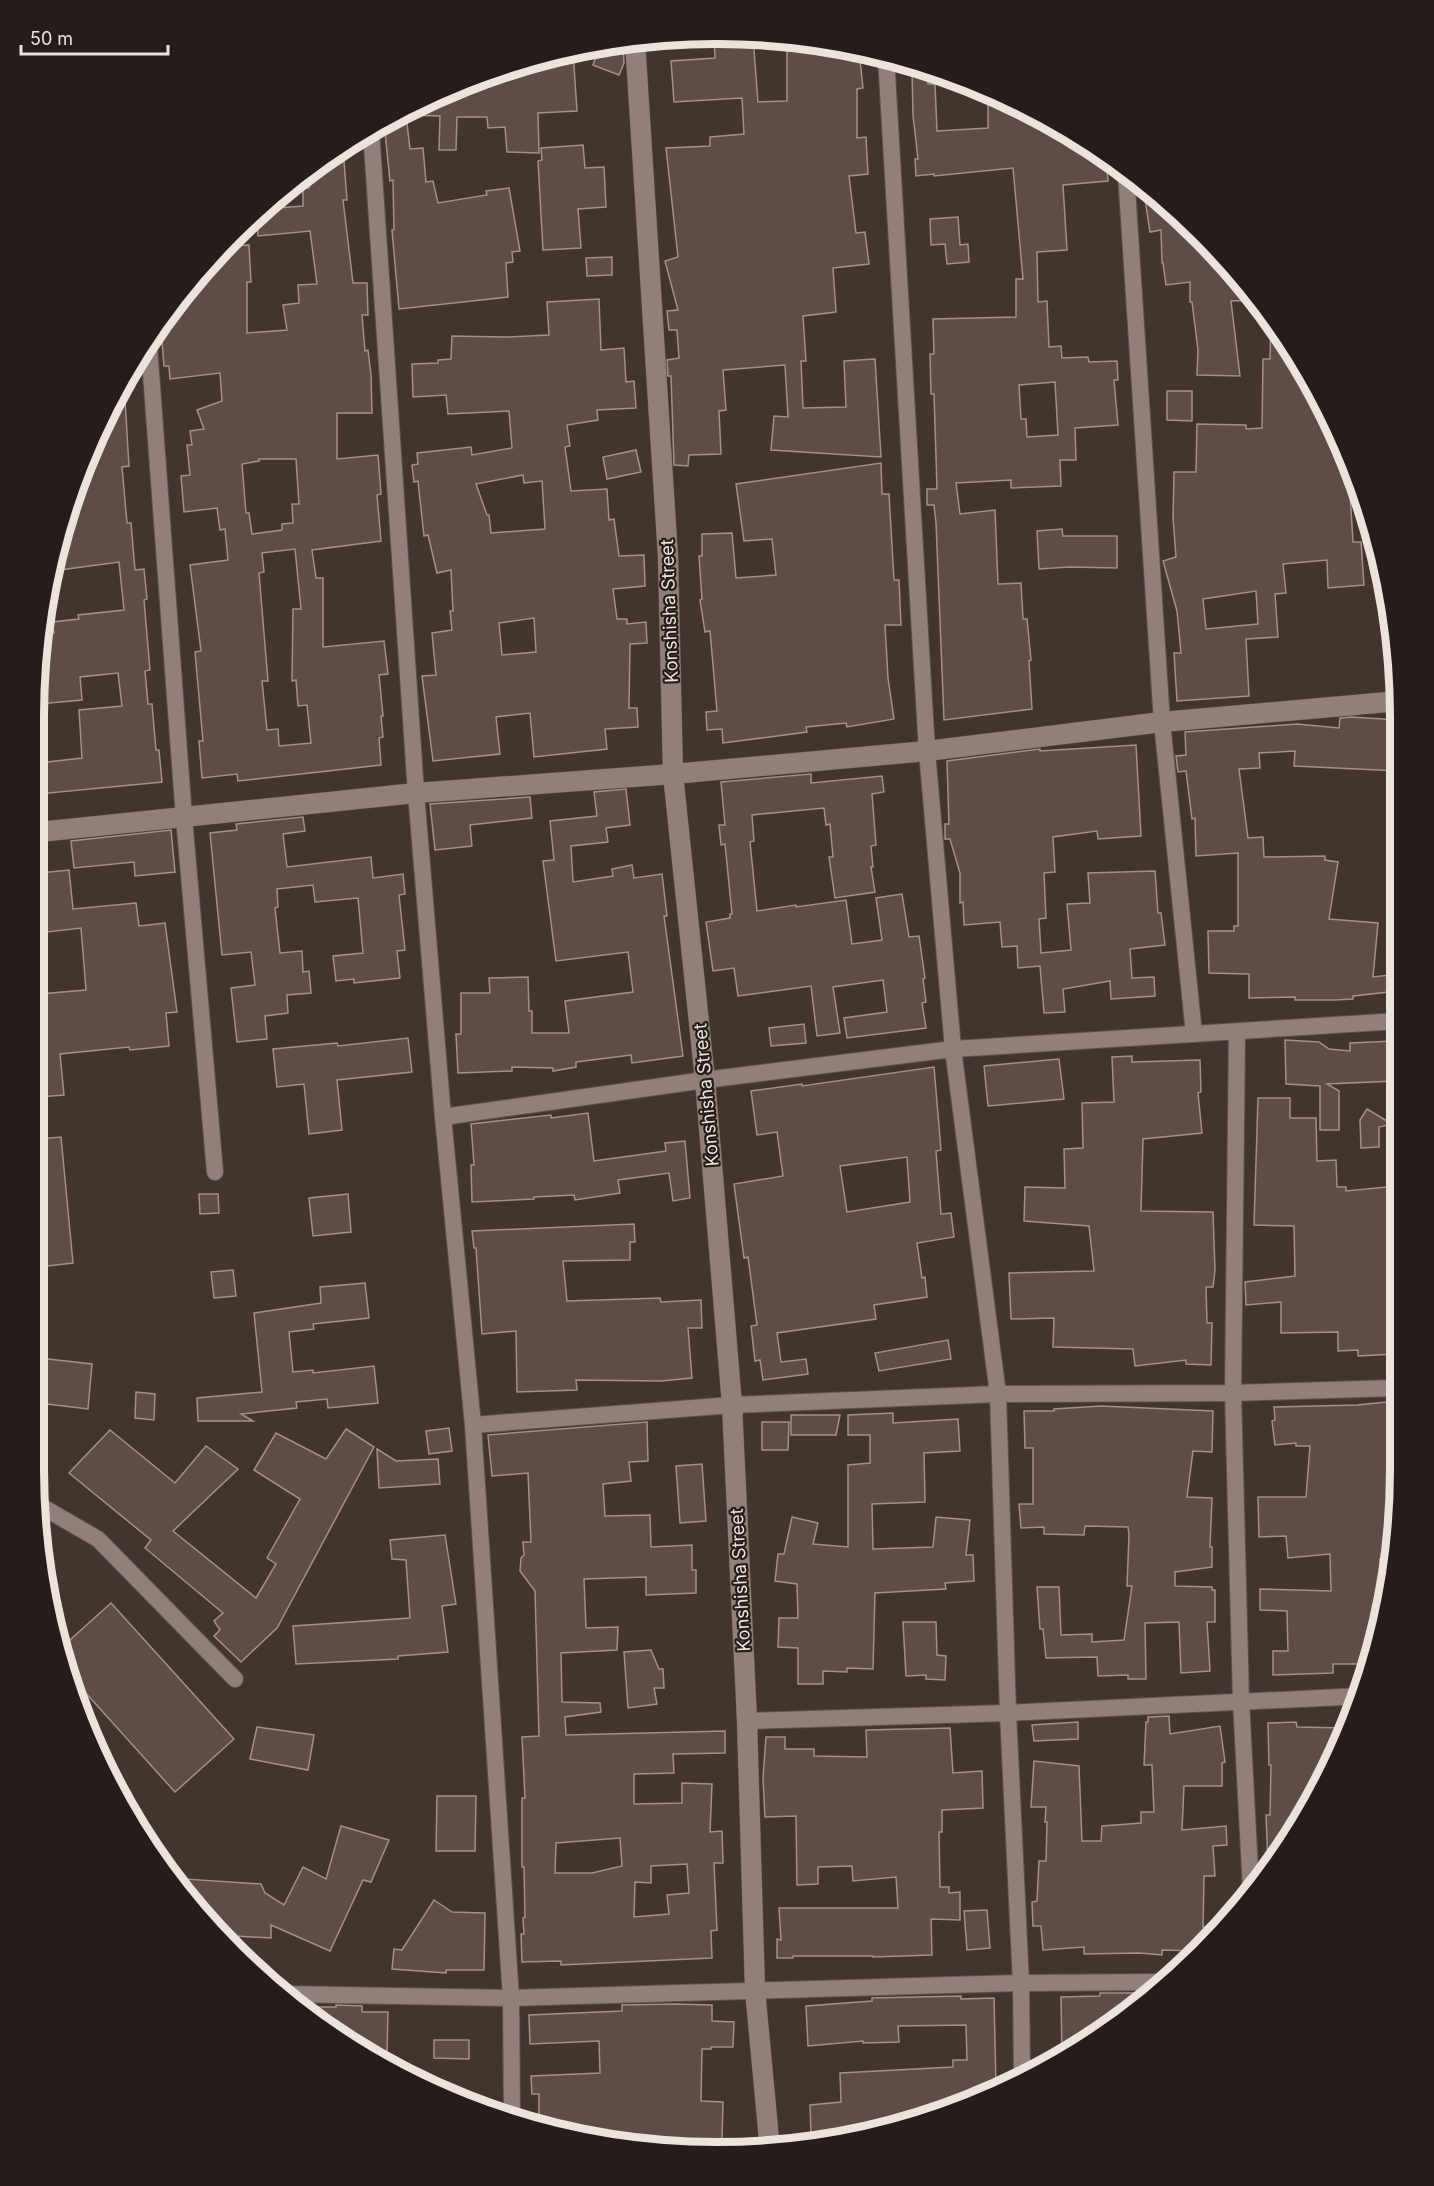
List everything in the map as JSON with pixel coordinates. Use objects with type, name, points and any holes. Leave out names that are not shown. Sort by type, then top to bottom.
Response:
[{"type":"street","name":"Konshisha Street","points":[[636,48],[668,557],[674,774],[705,1080],[732,1405],[747,1721],[755,1990],[769,2140]]},
{"type":"street","points":[[886,65],[927,751],[953,1049],[998,1394],[1008,1713],[1021,1983],[1022,2069]]},
{"type":"street","points":[[372,139],[416,794],[443,1117],[473,1425],[510,1998],[512,2110]]},
{"type":"street","points":[[1127,183],[1162,722],[1194,1034]]},
{"type":"street","points":[[150,355],[184,818],[215,1172]]},
{"type":"street","points":[[44,832],[416,794],[927,751],[1162,722],[1390,702]]},
{"type":"street","points":[[443,1117],[705,1080],[953,1049],[1390,1022]]},
{"type":"street","points":[[1237,1032],[1233,1393],[1241,1701],[1250,1880]]},
{"type":"street","points":[[473,1425],[732,1405],[998,1394],[1233,1393],[1390,1388]]},
{"type":"street","points":[[45,1508],[98,1539],[235,1679]]},
{"type":"street","points":[[747,1721],[1008,1713],[1351,1696]]},
{"type":"street","points":[[296,1994],[510,1998],[1021,1983],[1152,1982]]},
{"type":"building","points":[[714,44],[754,45],[758,102],[787,101],[787,47],[860,59],[863,88],[857,89],[857,138],[866,137],[868,174],[849,176],[856,233],[865,232],[869,264],[833,268],[836,312],[803,316],[806,361],[801,361],[803,408],[846,407],[844,361],[875,359],[881,457],[771,450],[774,416],[788,417],[785,365],[723,370],[726,410],[719,411],[721,454],[689,455],[688,466],[674,465],[671,376],[668,376],[667,360],[679,358],[677,330],[669,330],[667,311],[678,310],[665,261],[678,257],[666,148],[710,146],[710,137],[744,134],[742,98],[674,102],[671,61],[715,58]]},
{"type":"building","points":[[623,50],[624,63],[619,75],[593,65],[597,54]]},
{"type":"building","points":[[574,59],[577,111],[538,113],[539,153],[507,152],[505,127],[488,128],[487,117],[457,117],[456,150],[439,150],[440,116],[415,115],[501,79]]},
{"type":"building","points":[[912,73],[928,77],[928,84],[935,84],[937,131],[988,128],[988,101],[1054,134],[1107,168],[1108,181],[1063,185],[1067,250],[1037,252],[1038,302],[1047,301],[1049,347],[1061,346],[1062,358],[1088,357],[1089,362],[1117,361],[1118,380],[1114,380],[1118,425],[1075,428],[1076,460],[1060,460],[1061,486],[1011,488],[1011,480],[956,483],[960,514],[995,510],[998,584],[1021,583],[1023,619],[1027,619],[1031,660],[1029,661],[1032,709],[944,720],[936,523],[934,505],[927,505],[927,489],[937,489],[934,394],[931,394],[930,354],[934,354],[933,319],[1016,317],[1016,279],[1023,279],[1013,168],[916,176],[915,159],[918,159],[913,115]],"holes":[[[1055,382],[1058,435],[1027,437],[1026,419],[1021,419],[1019,385]]]},
{"type":"building","points":[[407,120],[410,149],[423,148],[426,182],[433,181],[438,203],[487,195],[486,191],[509,188],[520,251],[512,252],[513,262],[506,263],[508,297],[399,309],[392,230],[394,230],[393,180],[390,181],[385,131]]},
{"type":"building","points":[[583,145],[585,168],[604,167],[606,207],[578,209],[581,248],[543,250],[538,161],[542,160],[541,148]]},
{"type":"building","points":[[344,157],[347,200],[343,200],[353,283],[367,283],[368,315],[362,315],[365,351],[368,350],[371,375],[372,413],[337,413],[337,459],[378,455],[381,494],[377,495],[381,541],[312,550],[316,578],[323,578],[323,647],[384,641],[388,674],[379,675],[383,716],[381,716],[383,737],[379,738],[381,765],[238,781],[237,774],[202,778],[199,741],[203,741],[195,652],[201,651],[190,565],[228,560],[225,529],[220,530],[217,508],[184,512],[181,476],[190,475],[187,445],[192,445],[190,431],[204,429],[197,410],[222,401],[220,373],[170,379],[169,366],[164,366],[162,337],[211,273],[237,245],[249,245],[251,282],[247,282],[247,333],[287,330],[283,305],[299,303],[298,285],[317,284],[310,231],[258,236],[258,226],[277,208],[303,206],[303,188],[309,188],[309,182]],"holes":[[[259,459],[296,459],[299,504],[292,504],[293,523],[282,524],[282,530],[252,534],[249,513],[246,513],[242,464],[259,461]],[[295,549],[301,609],[293,609],[292,681],[296,680],[298,706],[307,705],[311,743],[279,746],[278,729],[267,730],[262,681],[268,681],[259,573],[264,572],[262,553]]]},
{"type":"building","points":[[1145,199],[1193,241],[1246,300],[1231,301],[1240,376],[1197,375],[1198,350],[1192,302],[1190,302],[1190,282],[1166,285],[1162,263],[1161,230],[1150,232]]},
{"type":"building","points":[[958,217],[960,245],[968,244],[969,262],[947,264],[945,244],[931,245],[930,219]]},
{"type":"building","points":[[612,257],[612,275],[587,276],[586,258]]},
{"type":"building","points":[[599,299],[601,350],[624,348],[626,382],[634,381],[636,408],[597,410],[598,420],[567,425],[570,446],[565,447],[571,491],[607,489],[609,520],[614,519],[619,556],[644,555],[645,586],[613,589],[617,619],[627,619],[627,624],[646,622],[647,643],[630,644],[629,708],[637,708],[638,727],[605,729],[607,749],[534,757],[530,713],[496,717],[500,754],[433,761],[422,676],[436,675],[432,633],[452,630],[451,570],[437,573],[428,535],[424,536],[418,481],[414,482],[412,465],[418,464],[417,453],[471,447],[472,455],[512,448],[509,411],[448,414],[446,395],[413,397],[412,364],[438,363],[438,360],[451,359],[452,336],[549,335],[547,302]],"holes":[[[523,475],[524,483],[542,481],[545,529],[491,533],[489,515],[487,515],[476,484]],[[534,618],[536,652],[502,655],[499,623]]]},
{"type":"building","points":[[1271,334],[1300,380],[1339,459],[1350,487],[1353,542],[1361,542],[1364,585],[1328,588],[1327,560],[1283,564],[1286,593],[1275,594],[1278,637],[1246,639],[1249,696],[1177,701],[1174,653],[1181,653],[1177,611],[1163,561],[1176,557],[1173,518],[1174,472],[1196,472],[1197,424],[1246,425],[1246,429],[1262,428],[1263,359],[1270,359]],"holes":[[[1256,591],[1258,624],[1206,629],[1203,599]]]},
{"type":"building","points":[[1167,391],[1192,391],[1192,421],[1167,420]]},
{"type":"building","points":[[125,400],[129,466],[122,467],[127,523],[131,523],[135,570],[144,569],[147,599],[144,600],[150,670],[145,671],[148,704],[152,704],[156,750],[159,750],[162,782],[44,794],[44,762],[82,758],[79,710],[122,706],[118,673],[80,677],[82,700],[44,704],[49,634],[54,633],[52,622],[79,619],[78,615],[124,610],[119,562],[60,570],[79,501],[95,459]]},
{"type":"building","points":[[636,450],[641,472],[607,479],[603,457]]},
{"type":"building","points":[[881,463],[882,494],[889,494],[894,580],[899,580],[901,625],[885,625],[888,678],[894,719],[847,727],[846,723],[806,727],[807,732],[723,743],[722,729],[707,730],[706,712],[717,711],[710,631],[705,632],[700,600],[702,599],[699,556],[702,556],[702,534],[732,533],[736,578],[776,575],[772,539],[744,541],[736,484]]},
{"type":"building","points":[[1062,529],[1063,536],[1117,536],[1117,568],[1039,569],[1037,531]]},
{"type":"building","points":[[1340,718],[1390,719],[1390,771],[1294,766],[1295,751],[1259,753],[1260,768],[1239,769],[1248,838],[1263,837],[1264,857],[1325,856],[1325,860],[1338,862],[1329,919],[1378,923],[1373,977],[1390,975],[1390,992],[1335,1000],[1295,1000],[1295,997],[1249,998],[1249,974],[1209,973],[1208,931],[1234,931],[1234,926],[1238,926],[1238,853],[1196,856],[1195,818],[1192,819],[1186,771],[1178,772],[1176,756],[1186,755],[1185,732],[1297,724],[1339,728]]},
{"type":"building","points":[[1136,745],[1141,836],[1098,839],[1097,831],[1053,837],[1055,872],[1044,873],[1046,918],[1039,919],[1041,953],[1071,950],[1067,904],[1090,903],[1088,873],[1155,871],[1158,913],[1161,913],[1165,945],[1130,949],[1132,978],[1154,977],[1155,996],[1111,999],[1110,981],[1063,989],[1065,1012],[1044,1013],[1040,966],[1018,968],[1017,946],[1002,947],[1000,922],[964,925],[963,902],[960,903],[960,873],[950,839],[945,839],[945,824],[949,824],[947,761],[1040,749],[1040,751]]},
{"type":"building","points":[[811,774],[811,783],[882,776],[884,792],[872,794],[876,845],[871,846],[873,867],[871,867],[875,892],[835,898],[829,857],[833,857],[830,824],[826,825],[824,808],[752,815],[754,841],[750,842],[757,911],[846,900],[852,944],[882,940],[876,898],[902,894],[909,937],[919,936],[925,978],[923,979],[926,1002],[922,1003],[926,1028],[847,1038],[844,1018],[887,1012],[883,980],[833,987],[840,1033],[817,1036],[811,986],[738,996],[734,968],[713,971],[706,922],[730,918],[732,914],[725,844],[721,845],[719,825],[725,825],[721,782]]},
{"type":"building","points":[[626,789],[630,825],[606,828],[608,842],[571,846],[573,882],[613,876],[612,869],[632,865],[634,878],[662,874],[667,916],[664,916],[683,1056],[632,1063],[631,1055],[576,1062],[576,1067],[553,1071],[553,1068],[512,1067],[512,1071],[458,1073],[456,1034],[461,1034],[461,993],[490,993],[489,978],[528,977],[532,1033],[569,1033],[565,1001],[633,992],[628,952],[556,961],[543,861],[554,860],[550,821],[597,816],[594,792]]},
{"type":"building","points":[[530,797],[532,818],[470,825],[472,846],[435,850],[430,804]]},
{"type":"building","points":[[303,817],[305,831],[283,834],[287,867],[371,857],[373,878],[403,874],[405,894],[399,895],[405,950],[397,951],[400,978],[354,983],[354,979],[336,981],[333,956],[363,953],[358,898],[315,902],[313,885],[277,889],[278,907],[275,908],[280,953],[302,951],[303,972],[309,971],[311,993],[287,995],[288,1013],[265,1016],[267,1039],[237,1042],[231,988],[255,985],[251,952],[222,955],[210,833],[237,830],[236,824]]},
{"type":"building","points":[[171,830],[175,872],[135,876],[134,862],[74,868],[71,841]]},
{"type":"building","points":[[69,870],[73,909],[136,903],[139,926],[165,923],[177,1012],[166,1013],[169,1046],[130,1050],[129,1047],[60,1054],[64,1095],[44,1097],[44,994],[86,990],[81,928],[44,932],[44,872]]},
{"type":"building","points":[[804,1024],[806,1043],[771,1046],[769,1028]]},
{"type":"building","points":[[408,1038],[412,1072],[337,1080],[342,1130],[309,1134],[304,1084],[277,1087],[273,1049],[337,1043],[338,1046]]},
{"type":"building","points":[[1285,1040],[1319,1042],[1329,1049],[1350,1051],[1350,1043],[1390,1041],[1390,1081],[1327,1084],[1339,1091],[1339,1130],[1320,1130],[1320,1086],[1286,1084]]},
{"type":"building","points":[[1132,1056],[1132,1062],[1200,1060],[1201,1092],[1198,1093],[1202,1133],[1143,1139],[1141,1211],[1213,1212],[1215,1270],[1213,1287],[1206,1287],[1207,1323],[1212,1323],[1211,1365],[1186,1364],[1186,1360],[1135,1366],[1133,1349],[1053,1347],[1054,1318],[1011,1319],[1009,1273],[1094,1271],[1089,1226],[1024,1221],[1025,1187],[1065,1188],[1064,1149],[1083,1148],[1082,1103],[1114,1102],[1112,1057]]},
{"type":"building","points":[[1059,1059],[1064,1099],[988,1106],[984,1066]]},
{"type":"building","points":[[934,1067],[941,1150],[936,1151],[941,1214],[951,1213],[954,1237],[917,1243],[927,1297],[874,1305],[876,1319],[777,1333],[781,1362],[806,1359],[808,1374],[763,1380],[760,1360],[755,1361],[751,1326],[757,1325],[748,1257],[744,1258],[734,1184],[783,1176],[777,1132],[757,1135],[751,1091],[802,1084],[802,1086]],"holes":[[[907,1157],[910,1202],[847,1212],[840,1166]]]},
{"type":"building","points":[[1258,1098],[1290,1098],[1290,1118],[1316,1118],[1317,1161],[1336,1160],[1337,1187],[1346,1187],[1346,1191],[1390,1187],[1390,1354],[1358,1356],[1358,1350],[1338,1351],[1338,1332],[1281,1333],[1281,1302],[1246,1305],[1245,1282],[1295,1276],[1294,1226],[1254,1225]]},
{"type":"building","points":[[1367,1109],[1390,1123],[1379,1127],[1379,1147],[1361,1148],[1360,1120]]},
{"type":"building","points":[[588,1113],[594,1161],[666,1151],[665,1143],[685,1141],[690,1198],[673,1201],[669,1173],[618,1180],[620,1193],[575,1200],[574,1195],[472,1202],[471,1165],[474,1165],[471,1124]]},
{"type":"building","points":[[61,1137],[73,1263],[44,1266],[44,1139]]},
{"type":"building","points":[[199,1194],[218,1194],[219,1213],[200,1214]]},
{"type":"building","points":[[348,1194],[351,1232],[313,1236],[309,1198]]},
{"type":"building","points":[[634,1224],[635,1242],[630,1242],[630,1260],[563,1261],[567,1301],[660,1298],[661,1302],[701,1300],[702,1328],[688,1328],[692,1378],[661,1381],[576,1380],[577,1390],[517,1392],[516,1331],[482,1334],[476,1248],[474,1248],[472,1231]]},
{"type":"building","points":[[233,1270],[236,1296],[214,1298],[211,1272]]},
{"type":"building","points":[[365,1283],[369,1318],[313,1324],[314,1329],[289,1332],[293,1372],[313,1370],[313,1373],[374,1366],[378,1403],[328,1408],[327,1399],[296,1402],[297,1408],[241,1414],[253,1421],[198,1421],[197,1398],[262,1392],[254,1313],[321,1303],[320,1287]]},
{"type":"building","points":[[948,1340],[951,1359],[879,1371],[875,1353]]},
{"type":"building","points":[[44,1359],[92,1364],[88,1409],[44,1404]]},
{"type":"building","points":[[136,1392],[155,1394],[154,1420],[135,1418]]},
{"type":"building","points":[[1390,1402],[1389,1513],[1385,1557],[1380,1559],[1381,1578],[1378,1579],[1378,1600],[1362,1664],[1333,1664],[1333,1673],[1273,1675],[1273,1651],[1288,1651],[1287,1611],[1260,1610],[1260,1589],[1331,1591],[1330,1554],[1288,1558],[1286,1536],[1259,1537],[1258,1497],[1306,1497],[1310,1446],[1296,1446],[1296,1443],[1275,1445],[1272,1421],[1275,1420],[1274,1407],[1357,1405]]},
{"type":"building","points":[[1101,1406],[1213,1411],[1212,1452],[1193,1451],[1187,1497],[1212,1498],[1210,1547],[1212,1547],[1212,1567],[1175,1572],[1175,1586],[1212,1587],[1212,1590],[1215,1590],[1215,1622],[1207,1622],[1210,1671],[1181,1673],[1179,1622],[1145,1623],[1146,1679],[1128,1679],[1128,1675],[1098,1676],[1097,1657],[1046,1658],[1043,1629],[1040,1629],[1037,1587],[1059,1587],[1061,1635],[1092,1634],[1092,1642],[1124,1640],[1132,1586],[1127,1586],[1129,1535],[1128,1527],[1085,1526],[1084,1535],[1044,1534],[1044,1527],[1021,1528],[1019,1504],[1033,1504],[1033,1448],[1025,1448],[1024,1411],[1054,1411],[1054,1409]]},
{"type":"building","points":[[893,1413],[893,1423],[958,1419],[960,1451],[924,1453],[925,1502],[872,1504],[873,1549],[933,1547],[936,1517],[970,1520],[966,1555],[973,1555],[974,1581],[945,1583],[946,1589],[875,1593],[873,1669],[847,1668],[847,1672],[823,1671],[823,1684],[798,1684],[798,1648],[778,1647],[779,1618],[798,1618],[797,1584],[775,1581],[778,1554],[784,1554],[792,1517],[818,1523],[813,1544],[848,1547],[848,1465],[870,1463],[870,1435],[848,1435],[848,1415]]},
{"type":"building","points":[[791,1415],[840,1415],[836,1435],[791,1435]]},
{"type":"building","points":[[647,1422],[648,1461],[629,1462],[631,1481],[603,1484],[605,1516],[650,1515],[651,1547],[692,1545],[692,1570],[696,1570],[696,1593],[646,1595],[646,1577],[584,1579],[586,1628],[618,1627],[617,1650],[561,1653],[562,1702],[600,1703],[601,1712],[565,1717],[566,1735],[725,1731],[725,1753],[673,1754],[674,1773],[634,1774],[634,1804],[682,1803],[682,1783],[712,1784],[710,1832],[722,1831],[723,1863],[714,1863],[717,1930],[711,1931],[712,1958],[561,1965],[561,1961],[522,1962],[521,1934],[524,1934],[523,1918],[525,1917],[522,1798],[525,1798],[522,1737],[539,1736],[535,1591],[520,1571],[521,1558],[524,1555],[523,1542],[531,1542],[528,1473],[492,1476],[488,1435]],"holes":[[[620,1838],[622,1866],[592,1873],[555,1873],[556,1843]],[[687,1864],[689,1893],[667,1895],[669,1914],[634,1917],[635,1882],[651,1883],[651,1866]]]},
{"type":"building","points":[[762,1422],[789,1422],[788,1450],[762,1450]]},
{"type":"building","points":[[449,1428],[452,1451],[429,1454],[426,1431]]},
{"type":"building","points":[[346,1429],[374,1447],[277,1628],[241,1662],[214,1636],[220,1630],[214,1621],[223,1613],[145,1548],[151,1540],[69,1473],[110,1430],[175,1483],[206,1446],[238,1469],[173,1531],[256,1598],[276,1564],[267,1558],[300,1499],[254,1470],[276,1433],[326,1459]]},
{"type":"building","points":[[377,1449],[396,1461],[438,1459],[440,1484],[379,1488]]},
{"type":"building","points":[[702,1464],[706,1521],[680,1523],[676,1466]]},
{"type":"building","points":[[445,1535],[456,1604],[442,1606],[448,1652],[398,1656],[398,1659],[296,1664],[293,1626],[410,1618],[406,1560],[392,1559],[390,1540]]},
{"type":"building","points":[[111,1603],[234,1739],[175,1792],[79,1686],[66,1643]]},
{"type":"building","points":[[903,1622],[936,1622],[937,1655],[946,1656],[945,1680],[926,1679],[926,1675],[906,1676]]},
{"type":"building","points":[[651,1650],[659,1669],[663,1669],[664,1688],[654,1688],[657,1704],[628,1708],[624,1652]]},
{"type":"building","points":[[1169,1716],[1170,1734],[1220,1726],[1225,1762],[1222,1763],[1222,1786],[1184,1786],[1182,1830],[1226,1826],[1227,1845],[1213,1846],[1215,1876],[1204,1876],[1203,1927],[1210,1927],[1187,1951],[1162,1950],[1162,1955],[1084,1954],[1084,1947],[1043,1950],[1041,1926],[1033,1926],[1032,1902],[1037,1901],[1039,1861],[1046,1861],[1047,1822],[1045,1822],[1046,1807],[1031,1807],[1034,1761],[1079,1766],[1082,1841],[1101,1841],[1102,1826],[1141,1823],[1141,1812],[1154,1812],[1152,1765],[1144,1765],[1148,1717]]},
{"type":"building","points":[[1078,1722],[1078,1739],[1034,1741],[1032,1725]]},
{"type":"building","points":[[1296,1722],[1297,1727],[1339,1728],[1300,1806],[1268,1856],[1266,1815],[1270,1815],[1271,1765],[1269,1765],[1268,1723]]},
{"type":"building","points":[[257,1727],[314,1735],[308,1770],[250,1759]]},
{"type":"building","points":[[950,1728],[953,1773],[982,1771],[983,1808],[942,1810],[942,1832],[939,1832],[940,1887],[949,1887],[949,1893],[960,1892],[960,1920],[931,1919],[932,1955],[777,1958],[777,1939],[781,1940],[779,1908],[898,1908],[896,1877],[853,1881],[852,1866],[818,1867],[818,1884],[797,1885],[796,1816],[765,1817],[763,1778],[766,1737],[785,1737],[785,1749],[814,1749],[814,1756],[867,1757],[866,1730]]},
{"type":"building","points":[[437,1796],[476,1796],[475,1851],[436,1851]]},
{"type":"building","points":[[341,1826],[389,1840],[371,1882],[363,1880],[330,1951],[271,1925],[271,1938],[232,1936],[183,1879],[261,1884],[265,1893],[284,1905],[303,1867],[326,1879]]},
{"type":"building","points":[[434,1900],[452,1912],[485,1913],[484,1970],[446,1970],[446,1973],[392,1969],[394,1949],[402,1950]]},
{"type":"building","points":[[987,1910],[990,1948],[967,1950],[964,1911]]},
{"type":"building","points":[[1100,1993],[1138,1993],[1091,2029],[1062,2047],[1061,1997],[1100,1996]]},
{"type":"building","points":[[961,1996],[961,1999],[994,1998],[996,2082],[933,2107],[891,2120],[848,2130],[811,2134],[810,2105],[841,2102],[840,2073],[953,2067],[953,2060],[967,2060],[966,2025],[898,2026],[899,2042],[863,2043],[863,2041],[808,2046],[806,2006],[872,2001],[872,1998]]},
{"type":"building","points":[[336,2005],[362,2006],[362,2012],[388,2012],[387,2051],[380,2052],[318,2011],[318,2007],[336,2007]]},
{"type":"building","points":[[622,2005],[712,2005],[712,2021],[734,2022],[733,2047],[702,2049],[701,2101],[723,2102],[722,2140],[717,2140],[717,2142],[673,2141],[629,2137],[628,2134],[586,2130],[539,2119],[539,2094],[532,2094],[531,2076],[600,2073],[599,2041],[530,2044],[529,2015],[622,2011]]},
{"type":"building","points":[[434,2040],[469,2040],[469,2059],[434,2058]]}]
